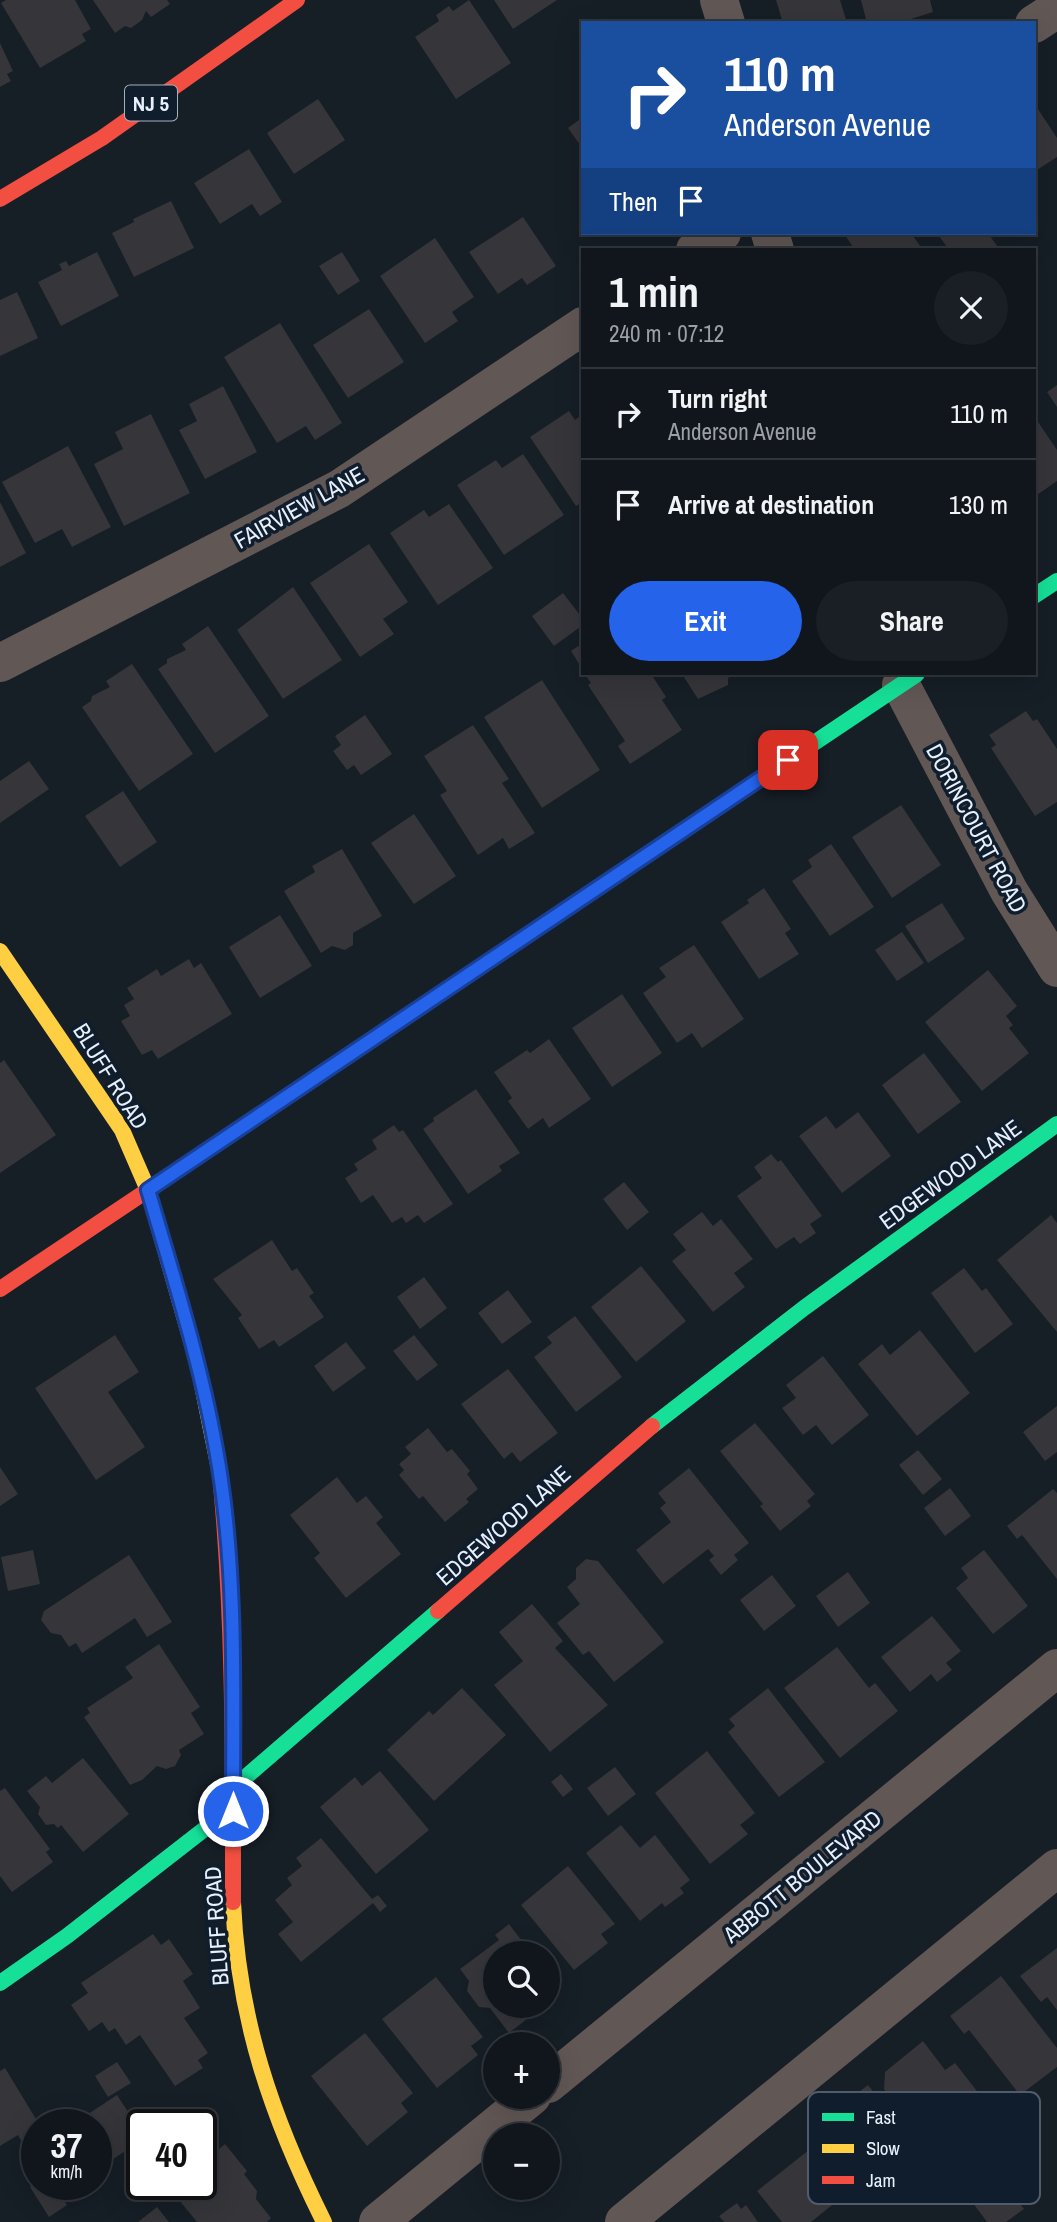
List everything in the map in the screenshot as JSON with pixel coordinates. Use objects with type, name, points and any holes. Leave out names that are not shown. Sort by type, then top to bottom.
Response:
[{"type":"street","name":"NJ 5","points":[[0,199],[102,138],[297,0]]},
{"type":"street","points":[[719,0],[725,21]]},
{"type":"street","points":[[1036,23],[1057,9]]},
{"type":"street","points":[[698,248],[719,235]]},
{"type":"street","name":"FAIRVIEW LANE","points":[[0,663],[339,489],[581,327]]},
{"type":"street","points":[[1036,595],[1057,580]]},
{"type":"street","points":[[0,1289],[909,679]]},
{"type":"street","name":"DORINCOURT ROAD","points":[[909,679],[1009,891],[1057,968]]},
{"type":"street","name":"BLUFF ROAD","points":[[0,951],[122,1130],[148,1190],[198,1365],[219,1468],[233,1663],[233,1905],[241,1985],[262,2078],[297,2168],[324,2222]]},
{"type":"street","name":"EDGEWOOD LANE","points":[[0,1983],[67,1936],[211,1824],[233,1788],[673,1408],[804,1308],[1057,1124]]},
{"type":"street","name":"ABBOTT BOULEVARD","points":[[560,2074],[1057,1668]]},
{"type":"street","points":[[624,2222],[1057,1868]]},
{"type":"street","points":[[378,2222],[516,2109]]},
{"type":"building","points":[[6,0],[75,0],[91,29],[82,34],[86,41],[40,68],[1,3]]},
{"type":"building","points":[[93,0],[167,0],[170,4],[151,17],[146,11],[142,20],[131,28],[125,26],[115,33]]},
{"type":"building","points":[[469,0],[511,63],[456,99],[415,37],[439,21],[436,15],[449,6],[453,11]]},
{"type":"building","points":[[494,0],[557,0],[513,29]]},
{"type":"building","points":[[776,0],[840,0],[846,21],[780,21]]},
{"type":"building","points":[[861,0],[930,0],[933,12],[912,21],[866,21]]},
{"type":"building","points":[[0,43],[13,71],[7,74],[11,81],[0,87]]},
{"type":"building","points":[[318,99],[345,140],[294,174],[267,133]]},
{"type":"building","points":[[1036,106],[1057,138],[1057,157],[1036,171]]},
{"type":"building","points":[[581,118],[581,146],[568,128]]},
{"type":"building","points":[[249,149],[282,202],[260,216],[252,204],[220,224],[194,183]]},
{"type":"building","points":[[171,201],[194,248],[134,277],[112,233],[134,222],[133,219]]},
{"type":"building","points":[[523,217],[556,266],[527,285],[522,278],[498,294],[469,252]]},
{"type":"building","points":[[845,235],[912,235],[922,248],[854,248]]},
{"type":"building","points":[[938,235],[992,235],[999,248],[948,248]]},
{"type":"building","points":[[435,238],[474,297],[452,312],[458,321],[425,343],[380,276]]},
{"type":"building","points":[[97,252],[119,296],[61,326],[38,282],[62,270],[59,264],[66,261],[69,266]]},
{"type":"building","points":[[342,252],[360,281],[338,295],[319,266]]},
{"type":"building","points":[[17,292],[38,338],[0,356],[0,300]]},
{"type":"building","points":[[369,309],[404,362],[348,398],[313,345]]},
{"type":"building","points":[[280,323],[342,423],[315,440],[306,426],[277,443],[224,357]]},
{"type":"building","points":[[1057,385],[1057,407],[1047,392]]},
{"type":"building","points":[[223,386],[257,452],[205,479],[179,430],[197,421],[189,404]]},
{"type":"building","points":[[569,411],[575,420],[581,416],[581,503],[576,506],[530,437]]},
{"type":"building","points":[[151,414],[190,493],[124,526],[94,464],[123,449],[115,432]]},
{"type":"building","points":[[1036,419],[1057,450],[1057,481],[1036,496]]},
{"type":"building","points":[[68,446],[111,527],[72,547],[62,529],[35,543],[2,482]]},
{"type":"building","points":[[523,454],[564,515],[504,555],[457,485],[496,460],[502,468]]},
{"type":"building","points":[[0,502],[26,553],[0,567]]},
{"type":"building","points":[[449,504],[493,568],[438,605],[390,533],[424,510],[429,517]]},
{"type":"building","points":[[369,544],[408,602],[383,619],[394,634],[360,657],[310,583]]},
{"type":"building","points":[[293,587],[342,660],[283,699],[237,630]]},
{"type":"building","points":[[563,593],[581,616],[581,626],[554,646],[532,616]]},
{"type":"building","points":[[208,626],[269,716],[215,753],[158,669],[167,663],[167,659],[186,650],[182,644]]},
{"type":"building","points":[[581,644],[581,667],[571,651]]},
{"type":"building","points":[[132,664],[193,754],[139,791],[82,707],[91,701],[92,696],[110,687],[106,681]]},
{"type":"building","points":[[586,675],[652,675],[666,697],[662,700],[682,730],[630,764],[618,746],[625,741],[588,685],[591,683]]},
{"type":"building","points":[[683,675],[732,675],[728,678],[728,685],[698,699]]},
{"type":"building","points":[[542,680],[600,770],[542,808],[484,717]]},
{"type":"building","points":[[1026,711],[1033,721],[1037,719],[1057,749],[1057,802],[1035,816],[991,748],[996,745],[989,735]]},
{"type":"building","points":[[365,715],[392,754],[361,775],[354,765],[347,770],[333,751],[341,745],[335,736]]},
{"type":"building","points":[[473,725],[509,779],[502,783],[535,833],[509,849],[503,838],[478,855],[440,795],[447,791],[424,756]]},
{"type":"building","points":[[29,761],[49,789],[0,823],[0,781]]},
{"type":"building","points":[[123,791],[157,842],[120,867],[85,816]]},
{"type":"building","points":[[901,805],[941,865],[892,898],[852,837]]},
{"type":"building","points":[[414,814],[456,876],[414,904],[371,843]]},
{"type":"building","points":[[831,844],[874,907],[830,936],[792,881],[812,867],[808,860]]},
{"type":"building","points":[[342,849],[382,916],[353,933],[353,945],[345,950],[332,946],[321,953],[284,891],[315,872],[312,866]]},
{"type":"building","points":[[764,888],[791,929],[785,933],[799,954],[759,979],[721,922],[749,903],[747,900]]},
{"type":"building","points":[[942,903],[965,939],[928,963],[905,926]]},
{"type":"building","points":[[280,915],[312,966],[260,998],[229,947]]},
{"type":"building","points":[[902,932],[924,963],[897,981],[875,950]]},
{"type":"building","points":[[694,945],[744,1019],[702,1048],[692,1033],[677,1043],[643,993],[666,977],[659,968]]},
{"type":"building","points":[[189,959],[194,968],[201,963],[232,1014],[158,1059],[152,1050],[142,1055],[121,1021],[130,1016],[124,1005],[134,999],[127,988],[157,969],[161,976]]},
{"type":"building","points":[[988,970],[1017,1006],[1006,1016],[1013,1025],[1009,1028],[1029,1053],[982,1091],[925,1022]]},
{"type":"building","points":[[622,994],[662,1053],[612,1087],[572,1028]]},
{"type":"building","points":[[549,1039],[591,1099],[549,1128],[543,1118],[528,1129],[508,1101],[512,1098],[494,1072],[527,1050],[530,1053]]},
{"type":"building","points":[[924,1053],[961,1102],[918,1134],[882,1085]]},
{"type":"building","points":[[4,1060],[56,1135],[0,1173],[0,1063]]},
{"type":"building","points":[[476,1089],[520,1153],[499,1166],[502,1171],[468,1194],[423,1129],[434,1121],[433,1118]]},
{"type":"building","points":[[858,1112],[891,1156],[842,1193],[799,1136],[826,1116],[836,1129]]},
{"type":"building","points":[[394,1125],[399,1132],[403,1130],[453,1204],[424,1223],[418,1215],[406,1223],[402,1217],[392,1223],[373,1195],[361,1203],[345,1178],[358,1170],[354,1164],[377,1149],[372,1140]]},
{"type":"building","points":[[771,1154],[778,1162],[781,1160],[822,1216],[810,1224],[816,1233],[800,1244],[794,1237],[776,1249],[737,1196],[762,1178],[754,1167]]},
{"type":"building","points":[[624,1182],[649,1212],[627,1230],[603,1199]]},
{"type":"building","points":[[702,1212],[713,1226],[721,1219],[753,1259],[734,1273],[745,1287],[713,1312],[672,1261],[686,1250],[673,1234]]},
{"type":"building","points":[[1051,1215],[1057,1223],[1057,1332],[997,1260]]},
{"type":"building","points":[[272,1240],[292,1271],[297,1268],[314,1293],[309,1296],[324,1317],[279,1347],[274,1340],[259,1349],[238,1318],[242,1315],[213,1279]]},
{"type":"building","points":[[641,1266],[686,1321],[636,1362],[591,1307]]},
{"type":"building","points":[[964,1268],[982,1291],[986,1288],[1013,1324],[975,1353],[931,1293]]},
{"type":"building","points":[[424,1277],[447,1308],[420,1329],[397,1297]]},
{"type":"building","points":[[508,1290],[532,1322],[502,1344],[478,1313]]},
{"type":"building","points":[[575,1316],[622,1377],[576,1412],[534,1357],[552,1343],[547,1337]]},
{"type":"building","points":[[920,1330],[970,1393],[917,1436],[858,1364],[882,1344],[890,1355]]},
{"type":"building","points":[[115,1335],[139,1372],[108,1392],[145,1447],[96,1480],[35,1388]]},
{"type":"building","points":[[414,1335],[438,1365],[417,1381],[393,1351]]},
{"type":"building","points":[[346,1342],[366,1368],[333,1392],[314,1366]]},
{"type":"building","points":[[823,1356],[869,1415],[832,1445],[816,1425],[803,1435],[782,1408],[796,1398],[786,1385]]},
{"type":"building","points":[[508,1369],[558,1433],[520,1462],[512,1452],[504,1459],[461,1404]]},
{"type":"building","points":[[1057,1406],[1057,1452],[1045,1461],[1023,1432]]},
{"type":"building","points":[[755,1423],[815,1494],[807,1501],[811,1506],[780,1531],[760,1506],[763,1504],[720,1451]]},
{"type":"building","points":[[428,1428],[447,1452],[452,1449],[470,1471],[467,1474],[478,1489],[466,1499],[469,1502],[445,1522],[423,1496],[419,1499],[399,1475],[404,1470],[399,1464],[411,1454],[405,1447]]},
{"type":"building","points":[[918,1450],[942,1479],[923,1495],[899,1465]]},
{"type":"building","points":[[0,1467],[18,1494],[0,1506]]},
{"type":"building","points":[[689,1468],[749,1543],[734,1555],[738,1560],[721,1575],[709,1560],[714,1556],[708,1549],[663,1584],[636,1550],[671,1522],[660,1508],[666,1503],[658,1493]]},
{"type":"building","points":[[337,1477],[357,1503],[366,1496],[383,1517],[376,1523],[401,1554],[346,1598],[314,1558],[320,1553],[290,1515]]},
{"type":"building","points":[[950,1488],[971,1516],[945,1536],[924,1508]]},
{"type":"building","points":[[1053,1489],[1057,1493],[1057,1579],[1022,1535],[1017,1539],[1007,1526]]},
{"type":"building","points":[[33,1550],[40,1584],[8,1591],[1,1557]]},
{"type":"building","points":[[984,1550],[1028,1606],[993,1634],[956,1588],[968,1578],[961,1568]]},
{"type":"building","points":[[129,1555],[172,1622],[147,1637],[135,1618],[82,1653],[76,1643],[69,1647],[61,1635],[51,1633],[41,1620],[44,1611]]},
{"type":"building","points":[[586,1559],[598,1561],[664,1642],[614,1682],[589,1651],[583,1655],[557,1623],[580,1604],[567,1587],[576,1579],[576,1568]]},
{"type":"building","points":[[848,1572],[870,1603],[838,1627],[816,1596]]},
{"type":"building","points":[[772,1575],[796,1606],[764,1631],[740,1600]]},
{"type":"building","points":[[532,1604],[563,1641],[555,1648],[608,1705],[550,1752],[494,1685],[523,1661],[499,1632]]},
{"type":"building","points":[[932,1616],[961,1651],[946,1663],[952,1670],[937,1682],[931,1674],[910,1692],[881,1657]]},
{"type":"building","points":[[159,1644],[200,1707],[191,1713],[204,1734],[179,1750],[181,1755],[175,1766],[166,1769],[157,1766],[142,1780],[130,1785],[84,1717],[90,1713],[87,1708],[133,1678],[125,1667]]},
{"type":"building","points":[[837,1647],[869,1688],[875,1683],[898,1711],[840,1758],[784,1688]]},
{"type":"building","points":[[462,1688],[506,1735],[434,1801],[387,1750],[429,1711],[433,1715]]},
{"type":"building","points":[[768,1688],[825,1762],[779,1797],[728,1732],[735,1726],[729,1719]]},
{"type":"building","points":[[707,1751],[755,1813],[740,1825],[748,1834],[710,1864],[655,1793]]},
{"type":"building","points":[[83,1758],[129,1814],[83,1852],[61,1825],[58,1828],[54,1824],[46,1825],[38,1814],[40,1807],[27,1791],[46,1776],[52,1783]]},
{"type":"building","points":[[615,1767],[636,1794],[608,1816],[587,1788]]},
{"type":"building","points":[[380,1771],[429,1830],[376,1874],[320,1807],[355,1777],[362,1786]]},
{"type":"building","points":[[561,1774],[573,1789],[563,1797],[551,1782]]},
{"type":"building","points":[[5,1788],[50,1849],[46,1852],[53,1862],[12,1892],[0,1876],[0,1791]]},
{"type":"building","points":[[621,1825],[640,1848],[655,1835],[690,1880],[680,1888],[684,1893],[665,1907],[662,1903],[640,1921],[586,1853]]},
{"type":"building","points":[[321,1838],[372,1899],[378,1895],[387,1906],[380,1912],[373,1903],[301,1962],[278,1934],[293,1922],[275,1900],[292,1885],[287,1878],[302,1866],[296,1858]]},
{"type":"building","points":[[568,1866],[615,1924],[601,1934],[608,1943],[574,1970],[560,1953],[560,1941],[550,1941],[521,1905]]},
{"type":"building","points":[[509,1924],[522,1941],[498,1941],[495,1935]]},
{"type":"building","points":[[153,1934],[161,1945],[169,1939],[193,1974],[183,1981],[200,2008],[184,2018],[208,2053],[198,2060],[203,2068],[175,2086],[140,2035],[126,2045],[115,2028],[109,2032],[102,2022],[89,2031],[71,2005],[88,1993],[81,1983]]},
{"type":"building","points":[[1057,1948],[1057,2010],[1047,1997],[1041,2002],[1020,1976]]},
{"type":"building","points":[[483,1952],[483,2007],[479,2007],[467,1991],[469,1981],[460,1969]]},
{"type":"building","points":[[1001,1976],[1057,2048],[1057,2067],[1024,2092],[1018,2092],[969,2030],[964,2034],[950,2016]]},
{"type":"building","points":[[436,1977],[483,2037],[471,2046],[478,2055],[437,2088],[382,2019]]},
{"type":"building","points":[[498,2018],[528,2018],[510,2032]]},
{"type":"building","points":[[365,2033],[413,2093],[401,2103],[408,2112],[367,2146],[311,2076]]},
{"type":"building","points":[[923,2041],[945,2070],[955,2063],[978,2092],[886,2092],[885,2072]]},
{"type":"building","points":[[117,2062],[131,2083],[108,2097],[95,2076]]},
{"type":"building","points":[[5,2068],[30,2109],[21,2109],[21,2140],[18,2135],[0,2146],[0,2071]]},
{"type":"building","points":[[868,2085],[874,2092],[859,2092]]},
{"type":"building","points":[[117,2095],[126,2109],[126,2151],[112,2160],[112,2109],[96,2109]]},
{"type":"building","points":[[225,2144],[247,2171],[244,2174],[257,2191],[256,2199],[271,2218],[267,2222],[197,2222],[179,2200],[217,2200],[217,2151]]},
{"type":"building","points":[[808,2151],[808,2204],[834,2204],[811,2222],[782,2222],[757,2191]]},
{"type":"building","points":[[38,2200],[64,2200],[67,2205],[49,2217]]},
{"type":"building","points":[[737,2203],[741,2209],[746,2205],[758,2222],[724,2222],[719,2216]]},
{"type":"building","points":[[974,2204],[1020,2204],[1024,2209],[1006,2222],[987,2222]]},
{"type":"building","points":[[157,2207],[169,2222],[138,2222]]},
{"type":"traffic: fast","points":[[1036,595],[1057,581]]},
{"type":"traffic: fast","points":[[626,869],[916,675]]},
{"type":"traffic: fast","points":[[652,1426],[804,1308],[1057,1124]]},
{"type":"traffic: fast","points":[[0,1983],[67,1936],[211,1824],[233,1788],[438,1611]]},
{"type":"traffic: slow","points":[[296,1091],[626,869]]},
{"type":"traffic: slow","points":[[0,951],[122,1130],[148,1190],[198,1365],[220,1474]]},
{"type":"traffic: slow","points":[[233,1902],[242,1987],[261,2067],[289,2145],[324,2222]]},
{"type":"traffic: jam","points":[[0,199],[102,138],[297,0]]},
{"type":"traffic: jam","points":[[0,1289],[296,1091]]},
{"type":"traffic: jam","points":[[438,1611],[652,1426]]},
{"type":"traffic: jam","points":[[220,1474],[230,1635],[233,1902]]},
{"type":"route","points":[[233,1811],[233,1663],[228,1555],[219,1468],[198,1365],[148,1190],[788,760]]}]
